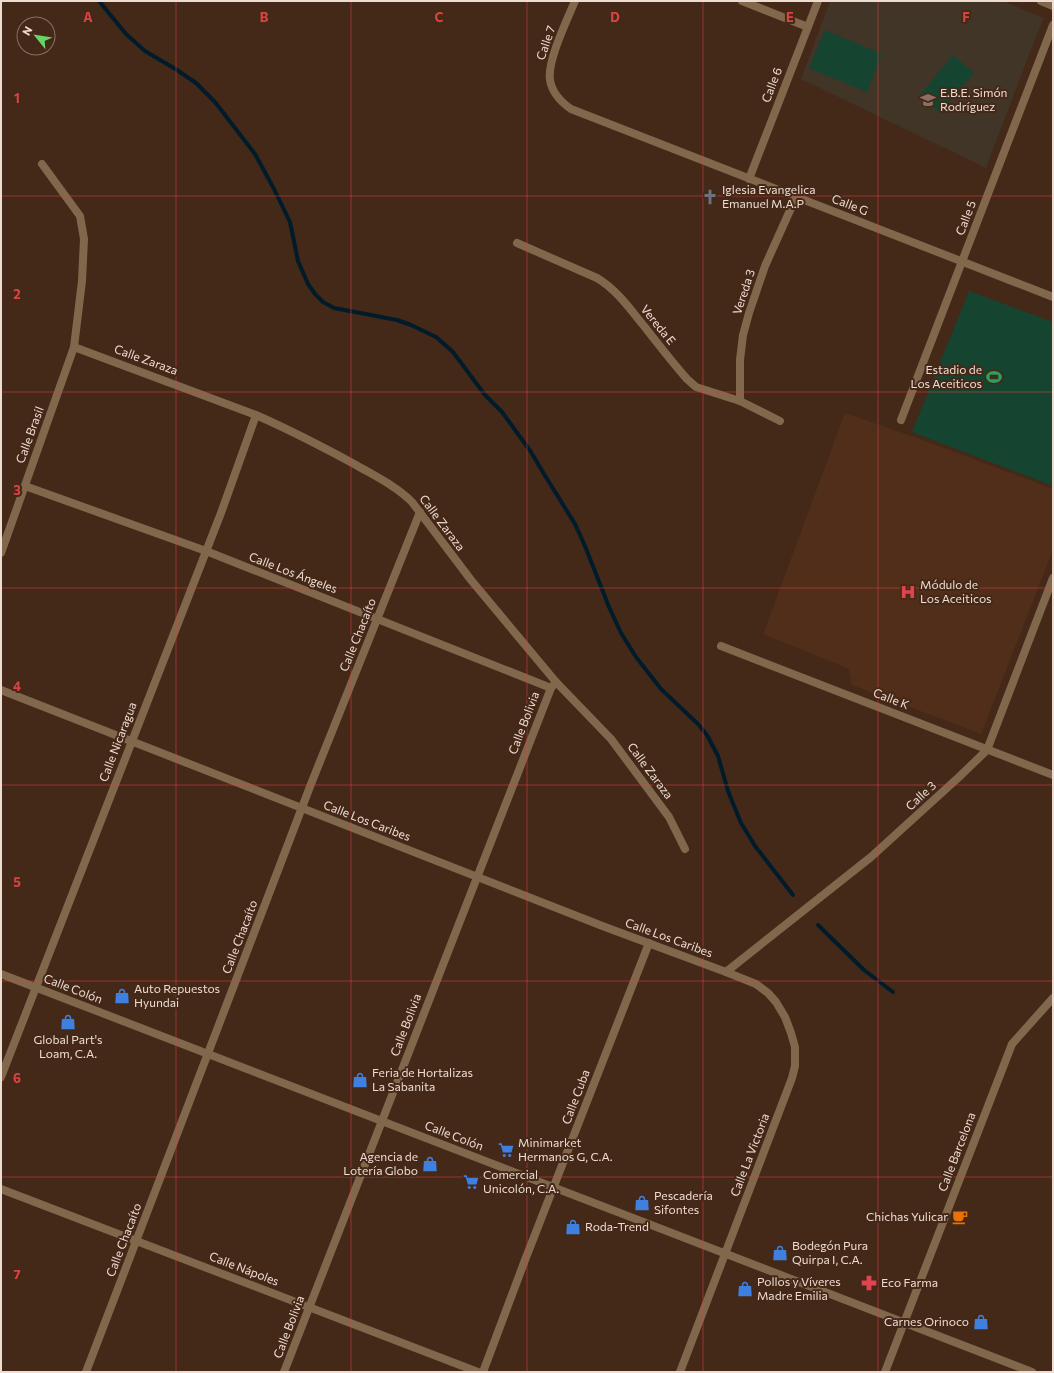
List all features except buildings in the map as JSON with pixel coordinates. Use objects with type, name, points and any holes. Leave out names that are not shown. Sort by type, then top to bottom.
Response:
[{"type":"street","name":"Calle 7","points":[[555,93],[550,80],[551,64],[574,1]]},
{"type":"street","points":[[742,1],[808,27]]},
{"type":"street","name":"Calle 6","points":[[749,179],[818,1]]},
{"type":"street","points":[[1041,1],[1053,6]]},
{"type":"street","name":"Calle 5","points":[[901,420],[1053,25]]},
{"type":"street","name":"Calle G","points":[[555,93],[566,105],[578,112],[1053,297]]},
{"type":"street","name":"Calle Brasil","points":[[1,553],[74,347],[82,280],[84,239],[80,216],[42,164]]},
{"type":"street","name":"Vereda 3","points":[[740,401],[740,360],[743,335],[749,313],[765,266],[796,197]]},
{"type":"street","name":"Vereda E","points":[[517,243],[592,276],[615,291],[689,381],[696,387],[706,392],[740,401],[780,421]]},
{"type":"street","name":"Calle Zaraza","points":[[74,347],[256,414],[292,431],[386,481],[404,494],[420,512],[470,580],[554,685],[611,739],[669,817],[685,849]]},
{"type":"street","name":"Calle Nicaragua","points":[[1,1077],[206,551],[256,414]]},
{"type":"street","name":"Calle Los Ángeles","points":[[25,486],[206,551],[377,619],[554,685]]},
{"type":"street","name":"Calle Chacaíto","points":[[86,1372],[302,808],[420,512]]},
{"type":"street","name":"Calle 3","points":[[726,972],[872,857],[987,750],[1053,578]]},
{"type":"street","name":"Calle K","points":[[721,646],[1053,775]]},
{"type":"street","name":"Calle Bolivia","points":[[284,1372],[476,876],[554,685]]},
{"type":"street","name":"Calle Los Caribes","points":[[1,690],[726,972]]},
{"type":"street","name":"Calle Cuba","points":[[483,1372],[649,943]]},
{"type":"street","name":"Calle La Victoria","points":[[680,1372],[726,1254],[792,1078],[795,1066],[795,1047],[785,1017],[768,993],[756,984],[726,972]]},
{"type":"street","name":"Calle Colón","points":[[1,974],[1032,1372]]},
{"type":"street","name":"Calle Barcelona","points":[[885,1372],[1012,1044],[1053,998]]},
{"type":"street","name":"Calle Nápoles","points":[[1,1189],[478,1372]]},
{"type":"shaded area","name":"E.B.E. Simón Rodríguez","points":[[830,1],[1003,1],[1044,18],[986,168],[801,79]]},
{"type":"shaded area","name":"Módulo de Los Aceiticos","points":[[845,413],[920,439],[1053,489],[1053,550],[981,734],[852,685],[849,669],[763,634]]},
{"type":"green space","points":[[825,30],[882,54],[867,92],[809,68]]},
{"type":"green space","points":[[953,55],[974,73],[940,113],[920,95]]},
{"type":"green space","name":"Estadio de Los Aceiticos","points":[[969,291],[1053,322],[1053,486],[912,432]]},
{"type":"waterway","points":[[99,1],[126,34],[145,51],[196,83],[215,102],[255,154],[290,222],[298,261],[308,284],[315,294],[323,302],[334,308],[397,320],[436,337],[453,352],[485,395],[502,412],[531,452],[575,524],[621,633],[636,657],[661,689],[698,724],[707,735],[718,756],[728,791],[741,823],[755,846],[793,895]]},
{"type":"waterway","points":[[818,925],[864,970],[893,992]]},
{"type":"place","name":"E.B.E. Simón Rodríguez","points":[[928,100]]},
{"type":"place","name":"Iglesia Evangelica Emanuel M.A.P","points":[[710,197]]},
{"type":"place","name":"Estadio de Los Aceiticos","points":[[994,377]]},
{"type":"place","name":"Módulo de Los Aceiticos","points":[[908,592]]},
{"type":"place","name":"Auto Repuestos Hyundai","points":[[122,996]]},
{"type":"place","name":"Global Part's Loam, C.A.","points":[[68,1022]]},
{"type":"place","name":"Feria de Hortalizas La Sabanita","points":[[360,1080]]},
{"type":"place","name":"Minimarket Hermanos G, C.A.","points":[[506,1150]]},
{"type":"place","name":"Agencia de Lotería Globo","points":[[430,1164]]},
{"type":"place","name":"Comercial Unicolón, C.A.","points":[[471,1182]]},
{"type":"place","name":"Pescadería Sifontes","points":[[642,1203]]},
{"type":"place","name":"Chichas Yulicar","points":[[960,1217]]},
{"type":"place","name":"Roda-Trend","points":[[573,1227]]},
{"type":"place","name":"Bodegón Pura Quirpa I, C.A.","points":[[780,1253]]},
{"type":"place","name":"Eco Farma","points":[[869,1283]]},
{"type":"place","name":"Pollos y Víveres Madre Emilia","points":[[745,1289]]},
{"type":"place","name":"Carnes Orinoco","points":[[981,1322]]}]
